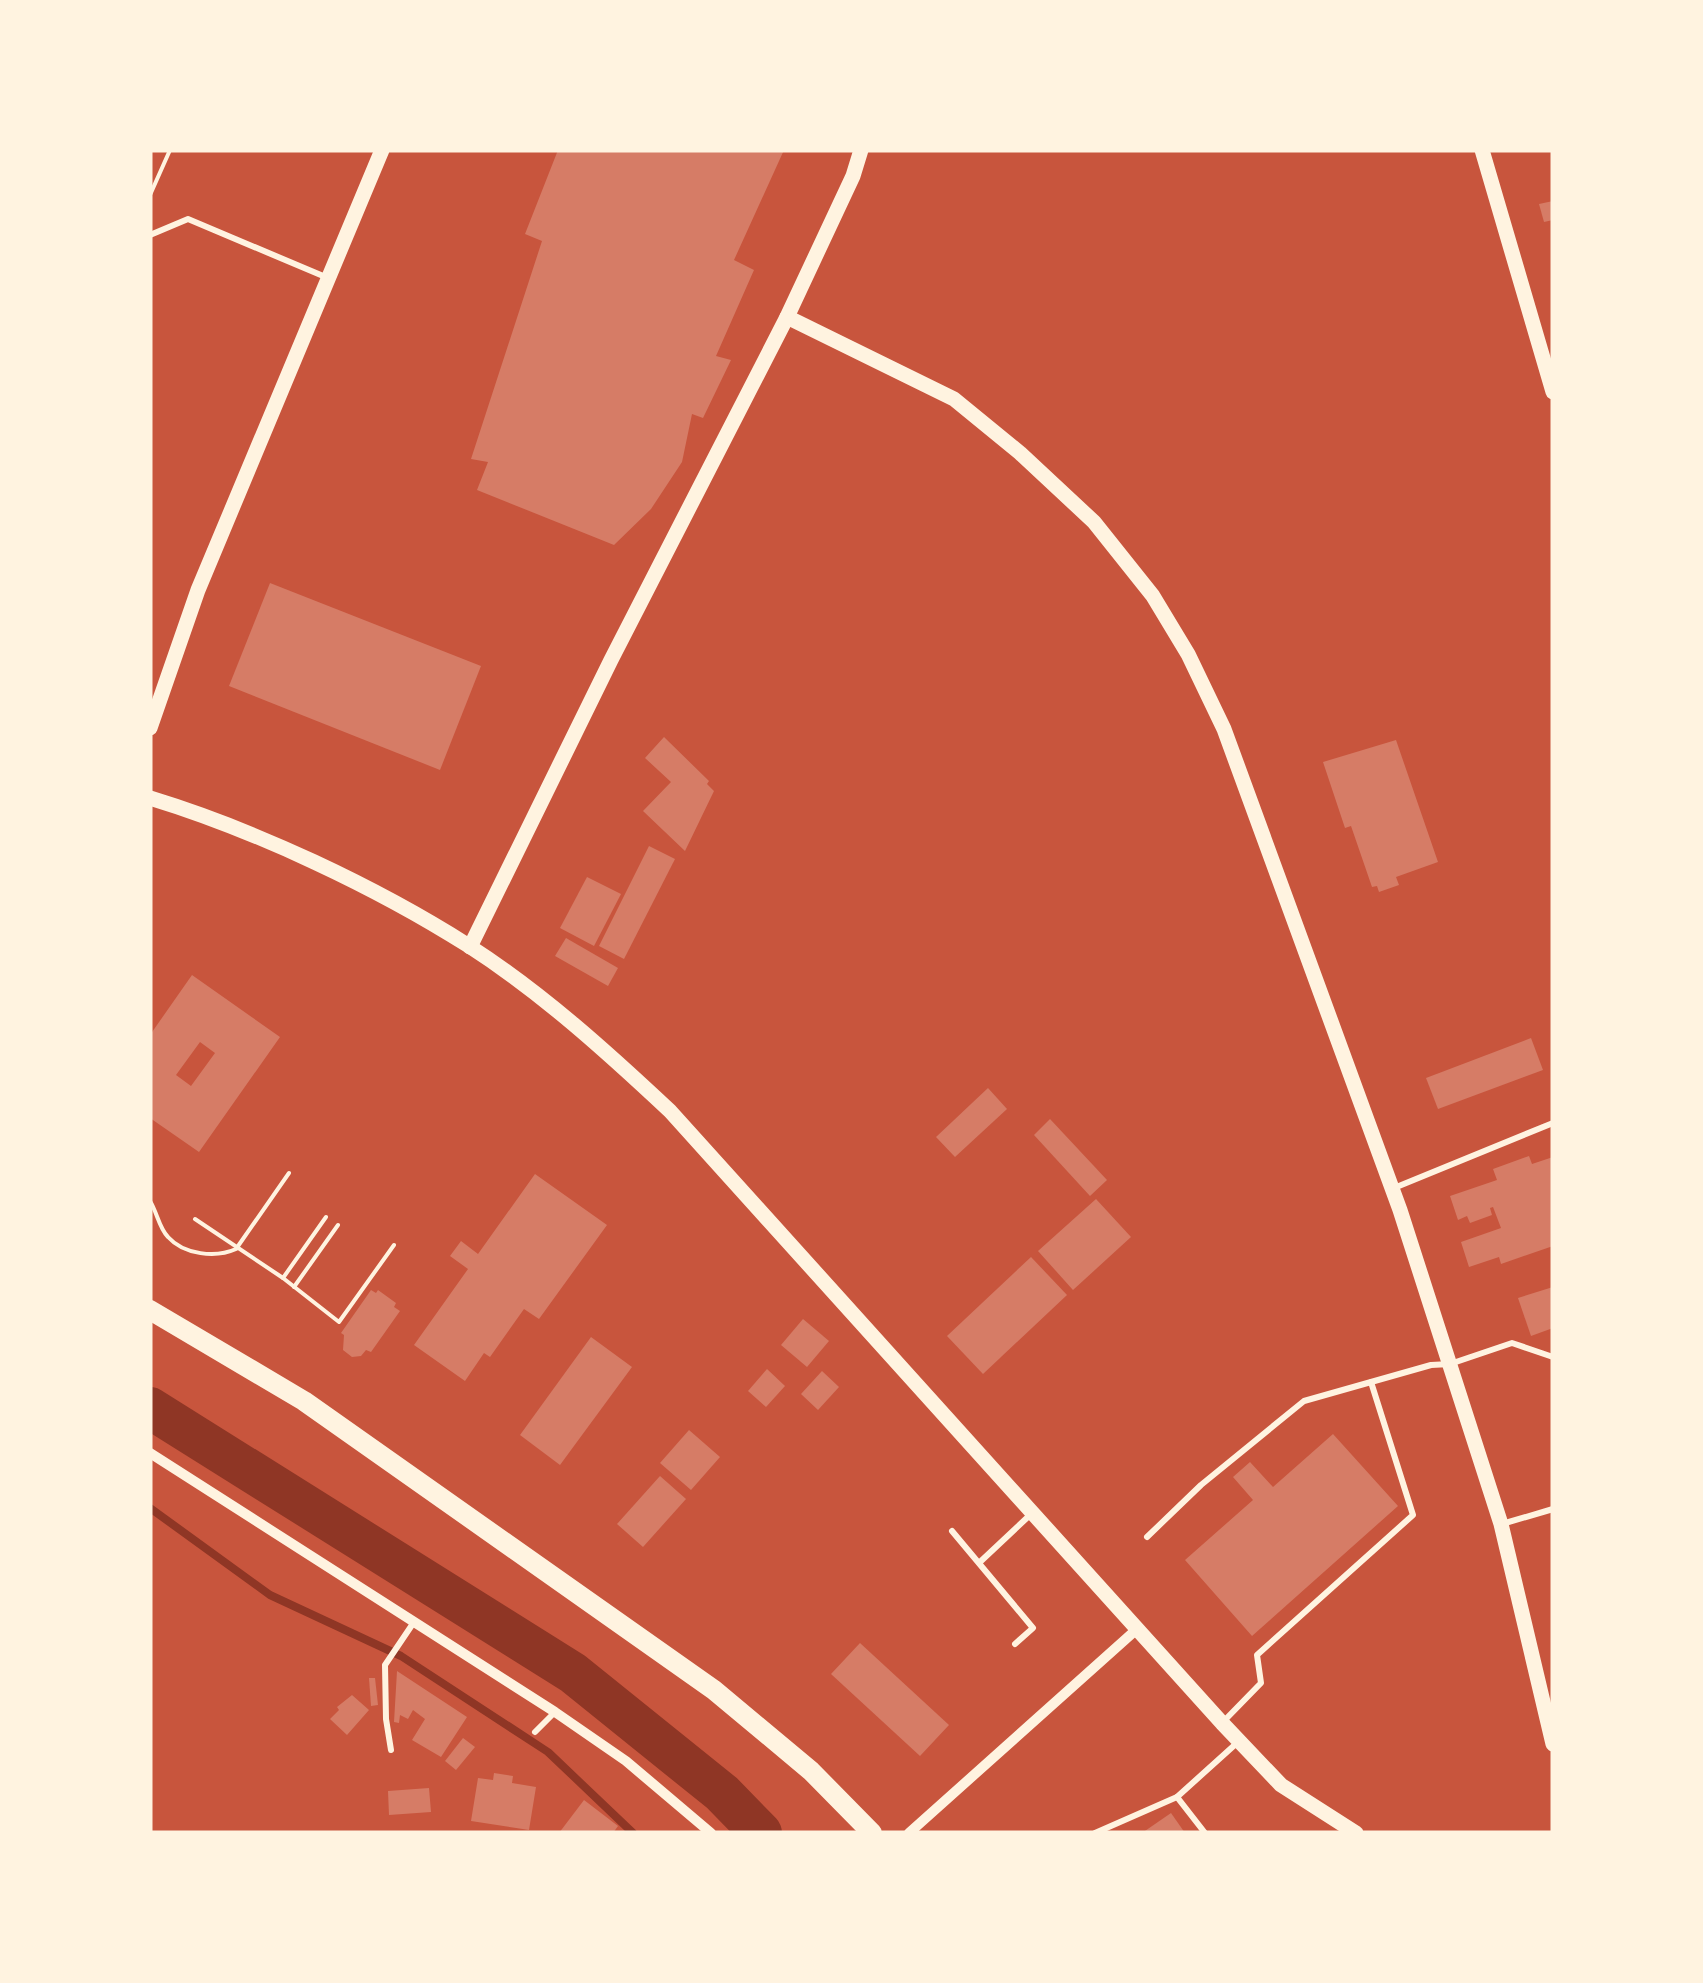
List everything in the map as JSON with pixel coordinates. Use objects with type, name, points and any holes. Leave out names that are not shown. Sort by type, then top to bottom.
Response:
[{"type":"main road","points":[[150,1310],[304,1400],[714,1690],[811,1771],[872,1833]]},
{"type":"street","points":[[150,728],[198,590],[382,150]]},
{"type":"street","points":[[470,947],[611,660],[787,317],[853,176],[861,150]]},
{"type":"street","points":[[1482,150],[1553,392]]},
{"type":"street","points":[[787,317],[954,399],[1020,452],[1094,522],[1153,596],[1188,654],[1224,729],[1392,1188],[1501,1524],[1549,1706],[1553,1744]]},
{"type":"street","points":[[150,798],[190,810],[304,859],[470,947],[566,1018],[670,1111],[1239,1741],[1281,1784],[1356,1833]]},
{"type":"street","points":[[150,1453],[555,1712],[626,1760],[708,1829]]},
{"type":"street","points":[[910,1833],[1138,1630]]},
{"type":"lane","points":[[150,235],[188,220],[328,278]]},
{"type":"lane","points":[[1392,1188],[1553,1123]]},
{"type":"lane","points":[[1147,1537],[1201,1485],[1304,1401],[1431,1365],[1450,1364],[1512,1343],[1553,1358]]},
{"type":"lane","points":[[1222,1723],[1262,1683],[1258,1655],[1413,1515],[1371,1382]]},
{"type":"lane","points":[[1501,1524],[1553,1510]]},
{"type":"lane","points":[[980,1562],[1033,1512]]},
{"type":"lane","points":[[952,1531],[1033,1628],[1015,1644]]},
{"type":"lane","points":[[391,1750],[385,1665],[414,1622]]},
{"type":"lane","points":[[535,1732],[555,1712]]},
{"type":"lane","points":[[1094,1833],[1176,1797],[1239,1741]]},
{"type":"lane","points":[[1176,1797],[1205,1833]]},
{"type":"lane","points":[[692,1833],[708,1829]]},
{"type":"path","points":[[150,194],[170,150]]},
{"type":"path","points":[[150,1201],[166,1236],[173,1242],[208,1254],[225,1254],[236,1248],[289,1173]]},
{"type":"path","points":[[283,1278],[326,1216]]},
{"type":"path","points":[[194,1218],[283,1278],[339,1322],[394,1245]]},
{"type":"path","points":[[294,1287],[338,1226]]},
{"type":"building","points":[[558,150],[784,150],[734,260],[754,270],[716,356],[731,360],[703,418],[692,414],[682,462],[651,509],[614,545],[477,490],[488,462],[471,459],[542,241],[525,234]]},
{"type":"building","points":[[1553,201],[1553,220],[1544,222],[1539,204]]},
{"type":"building","points":[[270,583],[481,666],[440,770],[229,686]]},
{"type":"building","points":[[664,737],[709,781],[707,784],[714,791],[685,851],[643,811],[671,782],[645,758]]},
{"type":"building","points":[[1396,740],[1438,862],[1396,877],[1399,885],[1379,892],[1377,886],[1372,887],[1351,826],[1345,828],[1323,762]]},
{"type":"building","points":[[649,846],[675,859],[624,959],[599,946]]},
{"type":"building","points":[[587,877],[621,894],[594,946],[560,928]]},
{"type":"building","points":[[566,938],[618,968],[608,986],[555,956]]},
{"type":"building","points":[[192,975],[280,1037],[199,1152],[150,1118],[150,1035]],"holes":[[[200,1042],[215,1053],[191,1086],[176,1075]]]},
{"type":"building","points":[[1531,1038],[1543,1070],[1438,1109],[1426,1078]]},
{"type":"building","points":[[988,1088],[1007,1109],[955,1157],[936,1137]]},
{"type":"building","points":[[1050,1119],[1107,1180],[1090,1196],[1034,1135]]},
{"type":"building","points":[[1529,1156],[1532,1164],[1553,1157],[1553,1246],[1501,1264],[1499,1257],[1469,1267],[1461,1242],[1501,1228],[1493,1207],[1492,1215],[1470,1223],[1467,1216],[1458,1220],[1450,1196],[1497,1180],[1493,1169]]},
{"type":"building","points":[[535,1174],[607,1225],[539,1319],[524,1309],[490,1357],[484,1353],[465,1381],[414,1345],[468,1269],[450,1256],[461,1241],[478,1254]]},
{"type":"building","points":[[1096,1199],[1131,1237],[1073,1290],[1038,1251]]},
{"type":"building","points":[[1031,1257],[1067,1295],[983,1374],[947,1336]]},
{"type":"building","points":[[1553,1287],[1553,1328],[1531,1336],[1518,1298]]},
{"type":"building","points":[[371,1290],[378,1290],[396,1303],[394,1307],[400,1311],[371,1352],[366,1350],[361,1356],[352,1357],[343,1350],[341,1333]]},
{"type":"building","points":[[803,1319],[829,1341],[807,1367],[781,1345]]},
{"type":"building","points":[[591,1337],[632,1367],[560,1465],[520,1435]]},
{"type":"building","points":[[767,1369],[785,1386],[766,1407],[748,1391]]},
{"type":"building","points":[[822,1371],[839,1387],[818,1410],[801,1394]]},
{"type":"building","points":[[689,1430],[720,1457],[691,1490],[660,1463]]},
{"type":"building","points":[[1333,1434],[1398,1506],[1252,1636],[1185,1560],[1253,1500],[1233,1477],[1250,1462],[1273,1487]]},
{"type":"building","points":[[660,1476],[686,1499],[643,1547],[617,1524]]},
{"type":"building","points":[[860,1643],[949,1725],[920,1756],[831,1674]]},
{"type":"building","points":[[397,1671],[467,1717],[441,1757],[412,1740],[425,1719],[413,1710],[408,1719],[400,1715],[399,1723],[394,1722]]},
{"type":"building","points":[[369,1678],[375,1678],[378,1705],[371,1706]]},
{"type":"building","points":[[352,1695],[369,1710],[347,1735],[330,1719]]},
{"type":"building","points":[[463,1738],[475,1747],[456,1770],[445,1761]]},
{"type":"building","points":[[494,1773],[513,1776],[512,1783],[536,1787],[529,1830],[471,1821],[478,1778],[493,1780]]},
{"type":"building","points":[[429,1788],[431,1812],[389,1815],[388,1791]]},
{"type":"building","points":[[584,1800],[618,1826],[613,1833],[559,1833]]},
{"type":"building","points":[[1171,1813],[1185,1833],[1142,1833]]},
{"type":"waterway","points":[[150,1408],[573,1673],[722,1793],[761,1833]]},
{"type":"waterway","points":[[150,1508],[270,1595],[401,1656],[548,1752],[633,1833]]}]
